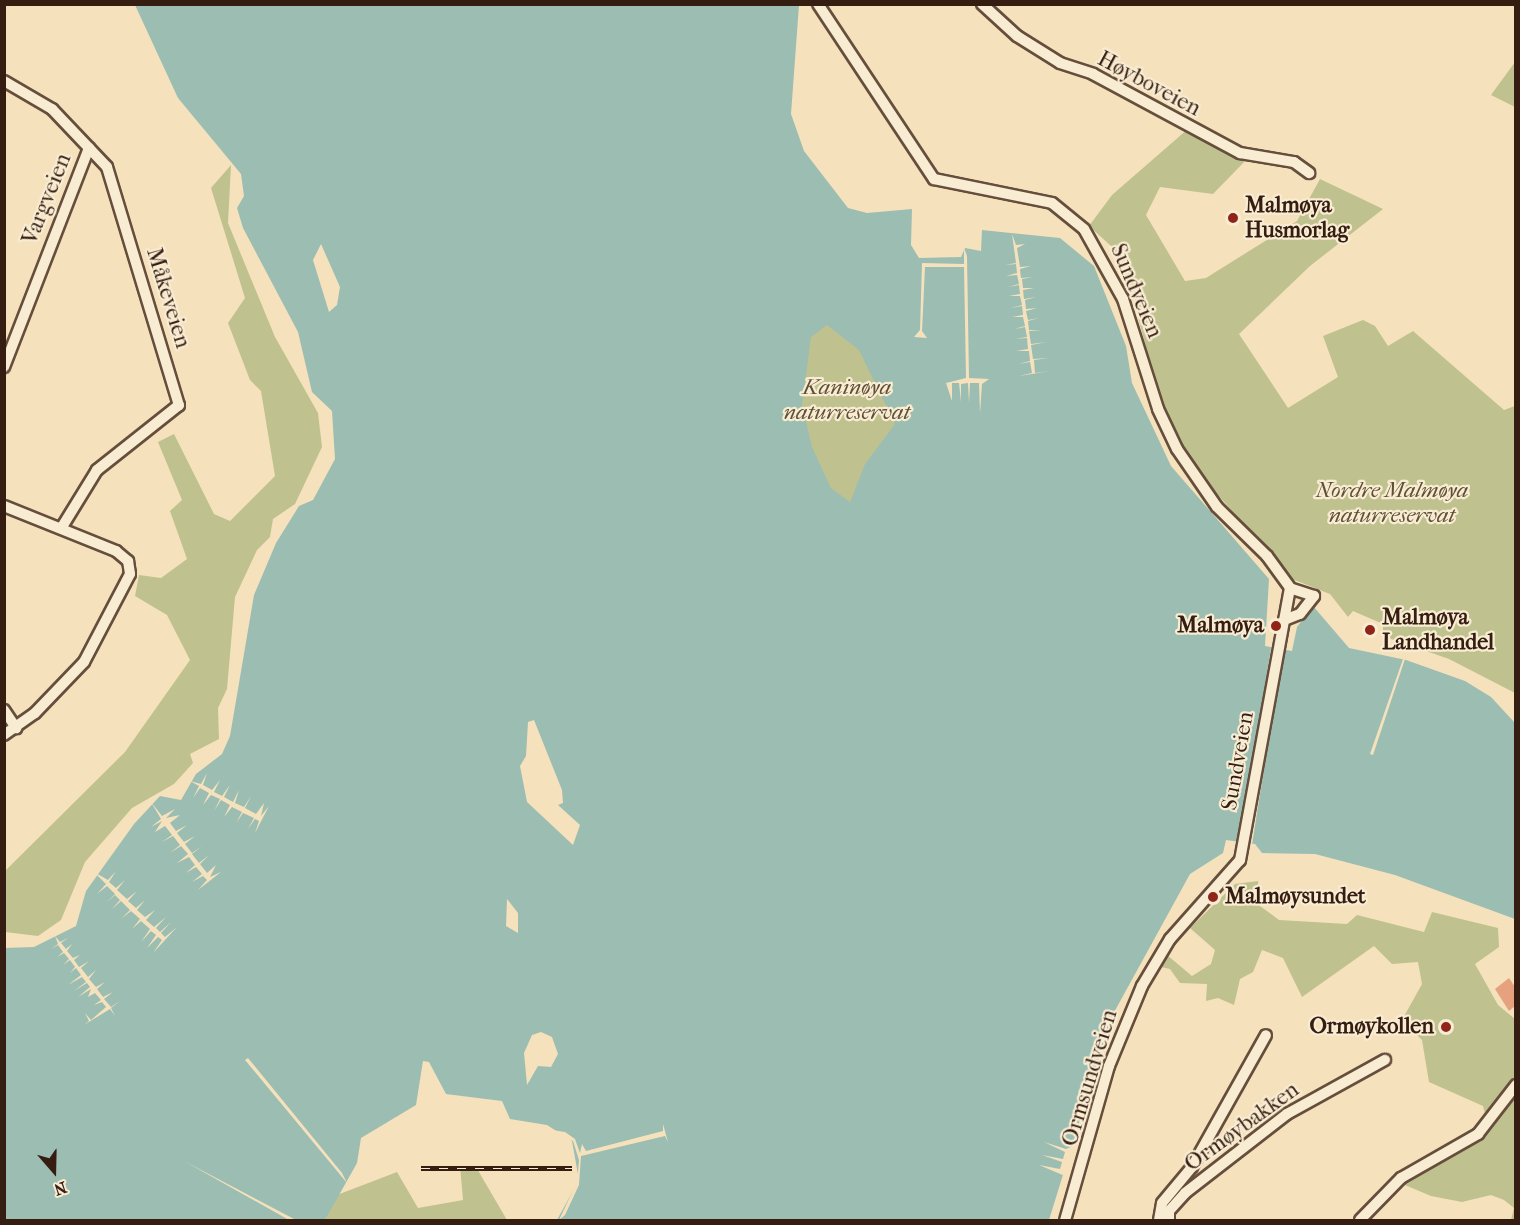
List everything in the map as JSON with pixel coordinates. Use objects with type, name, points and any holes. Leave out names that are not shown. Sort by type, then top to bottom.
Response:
[{"type":"street","name":"Sundveien","points":[[818,4],[934,179],[1052,203],[1084,229],[1123,299],[1158,409],[1178,449],[1217,507],[1268,556],[1290,588],[1314,596],[1300,614],[1284,620]]},
{"type":"street","name":"Høyboveien","points":[[982,4],[1017,36],[1060,63],[1110,82],[1240,153],[1294,162],[1309,173]]},
{"type":"street","name":"Måkeveien","points":[[4,81],[39,98],[90,148],[114,186],[179,405],[97,470],[62,527]]},
{"type":"street","name":"Vargveien","points":[[4,367],[90,148]]},
{"type":"street","points":[[4,506],[62,527],[124,557],[130,574],[84,662],[16,728],[4,735]]},
{"type":"street","name":"Sundveien","points":[[1234,871],[1243,848],[1290,588]]},
{"type":"street","points":[[4,711],[16,728]]},
{"type":"street","name":"Ormsundveien","points":[[1065,1221],[1109,1066],[1142,986],[1197,904],[1234,871]]},
{"type":"street","name":"Ormøybakken","points":[[1159,1221],[1162,1203],[1186,1176],[1266,1035]]},
{"type":"street","name":"Ormøybakken","points":[[1169,1221],[1169,1211],[1185,1193],[1287,1114],[1385,1060]]},
{"type":"street","points":[[1360,1221],[1401,1178],[1478,1134],[1515,1085]]},
{"type":"green space","points":[[1515,62],[1515,107],[1491,95]]},
{"type":"green space","name":"Nordre Malmøya naturreservat","points":[[1189,128],[1250,156],[1213,194],[1160,187],[1146,215],[1185,281],[1206,278],[1297,221],[1320,179],[1383,209],[1310,266],[1239,334],[1288,408],[1338,377],[1323,336],[1363,320],[1375,326],[1388,346],[1413,331],[1504,410],[1515,406],[1515,693],[1449,659],[1383,636],[1383,624],[1353,611],[1348,617],[1330,594],[1292,579],[1203,478],[1179,439],[1156,385],[1138,317],[1141,312],[1111,246],[1089,226],[1112,195]]},
{"type":"green space","points":[[231,165],[228,223],[275,337],[318,413],[322,447],[295,504],[273,519],[270,537],[257,550],[235,597],[227,689],[218,708],[219,739],[190,754],[193,763],[174,784],[132,808],[85,862],[61,920],[38,936],[5,932],[5,871],[125,752],[190,660],[167,615],[135,596],[139,575],[161,578],[187,559],[170,511],[182,500],[158,442],[174,434],[214,514],[230,521],[275,476],[261,391],[250,380],[228,323],[245,298],[211,188]]},
{"type":"green space","name":"Kaninøya naturreservat","points":[[765,277],[944,329],[831,593]]},
{"type":"green space","points":[[1258,881],[1260,906],[1279,920],[1347,924],[1357,915],[1424,932],[1432,912],[1498,928],[1499,947],[1475,964],[1498,1005],[1515,1019],[1515,1220],[1511,1220],[1514,1208],[1504,1200],[1491,1195],[1462,1202],[1431,1196],[1400,1183],[1479,1141],[1487,1121],[1483,1106],[1429,1082],[1422,1040],[1402,1020],[1422,984],[1418,962],[1392,964],[1374,946],[1302,997],[1283,958],[1262,950],[1253,972],[1240,979],[1234,1005],[1218,998],[1206,1001],[1207,984],[1180,983],[1170,969],[1161,967],[1167,955],[1192,976],[1211,964],[1215,950],[1190,928],[1235,884]]},
{"type":"green space","points":[[460,1166],[476,1167],[507,1220],[325,1220],[337,1195],[397,1172],[418,1208],[463,1200]]},
{"type":"water","points":[[135,5],[799,5],[791,114],[804,151],[848,208],[867,213],[912,209],[911,245],[919,258],[961,257],[965,248],[981,251],[982,230],[1060,238],[1094,266],[1126,346],[1132,383],[1171,466],[1269,579],[1265,646],[1292,651],[1297,627],[1313,606],[1349,648],[1406,660],[1465,681],[1491,697],[1515,723],[1515,919],[1395,875],[1315,854],[1262,853],[1255,844],[1226,840],[1223,853],[1190,874],[1112,1016],[1049,1220],[557,1220],[579,1180],[572,1141],[547,1125],[510,1119],[502,1101],[446,1094],[429,1062],[423,1061],[416,1105],[361,1138],[357,1163],[325,1220],[5,1220],[4,948],[34,947],[76,926],[86,891],[134,824],[160,796],[181,800],[196,774],[222,754],[230,736],[254,595],[276,543],[299,506],[313,500],[335,459],[332,411],[312,392],[298,332],[243,228],[237,208],[244,196],[241,174],[178,98]],"holes":[[[321,244],[340,287],[337,305],[329,312],[313,260]],[[827,325],[859,350],[895,424],[865,464],[850,502],[831,488],[812,447],[802,405],[811,337]],[[534,720],[562,790],[563,803],[558,805],[580,825],[573,845],[527,802],[520,766],[526,756],[528,722]],[[507,899],[518,913],[518,933],[506,926]],[[541,1032],[552,1037],[558,1054],[551,1067],[538,1066],[527,1085],[524,1053],[532,1035]]]},
{"type":"pier","points":[[1012,234],[1016,245],[1025,244],[1017,248],[1020,267],[1031,266],[1020,269],[1021,278],[1033,277],[1022,279],[1023,288],[1034,288],[1023,290],[1024,299],[1036,297],[1025,300],[1026,309],[1037,308],[1026,311],[1028,320],[1039,318],[1028,321],[1029,330],[1042,330],[1029,331],[1031,344],[1047,342],[1031,345],[1033,359],[1049,358],[1034,360],[1035,373],[1051,371],[1019,376],[1032,373],[1030,362],[1018,364],[1030,361],[1029,351],[1016,351],[1028,349],[1027,338],[1014,339],[1027,337],[1025,327],[1014,329],[1025,326],[1023,317],[1012,317],[1023,315],[1022,306],[1011,308],[1022,305],[1020,296],[1009,296],[1020,294],[1019,285],[1008,287],[1019,284],[1017,275],[1006,276],[1017,273],[1016,264],[1005,265],[1016,263]]},
{"type":"pier","points":[[964,248],[967,256],[969,378],[989,379],[982,384],[980,414],[979,383],[970,383],[969,403],[968,383],[961,384],[961,402],[959,383],[952,383],[952,401],[946,383],[966,378],[964,267],[925,267],[922,331],[927,338],[914,337],[920,330],[922,263],[964,264]]},
{"type":"pier","points":[[1271,648],[1283,650],[1252,844],[1240,843]]},
{"type":"pier","points":[[1403,659],[1405,659],[1373,755],[1370,754]]},
{"type":"pier","points":[[207,773],[203,785],[212,790],[220,780],[214,792],[222,796],[230,785],[224,797],[233,802],[239,790],[235,803],[244,807],[251,796],[245,808],[256,814],[264,803],[261,816],[269,806],[255,833],[259,821],[255,819],[248,829],[254,818],[243,813],[236,823],[242,812],[232,807],[224,817],[230,805],[221,800],[214,811],[220,799],[211,795],[203,805],[209,793],[200,788],[193,798],[199,786],[190,781],[201,784]]},
{"type":"pier","points":[[151,802],[162,816],[175,809],[166,818],[180,815],[170,823],[176,831],[187,825],[177,833],[184,842],[195,836],[185,844],[192,853],[202,846],[192,854],[199,863],[209,855],[200,864],[207,873],[216,865],[210,877],[221,872],[198,890],[207,880],[203,876],[192,882],[202,874],[196,867],[186,873],[195,865],[189,857],[177,863],[188,854],[181,846],[170,853],[180,845],[173,836],[162,842],[172,835],[165,826],[155,832],[162,821],[151,827],[161,819]]},
{"type":"pier","points":[[116,871],[109,882],[116,888],[125,880],[117,890],[127,899],[137,891],[128,901],[136,908],[145,900],[137,910],[145,917],[155,910],[146,920],[154,927],[166,917],[156,928],[160,932],[171,922],[161,933],[165,937],[177,927],[153,953],[162,940],[158,937],[147,948],[156,935],[151,931],[141,942],[150,929],[141,921],[132,929],[140,919],[131,911],[121,919],[130,910],[121,901],[112,909],[120,900],[115,895],[106,903],[115,894],[107,886],[97,894],[106,884],[94,872],[108,880]]},
{"type":"pier","points":[[55,936],[60,942],[68,938],[61,943],[66,949],[72,944],[67,951],[73,958],[80,955],[74,960],[79,967],[89,961],[81,968],[88,977],[96,970],[89,979],[96,987],[105,982],[97,989],[103,997],[113,992],[104,999],[111,1007],[120,1001],[111,1008],[115,1016],[110,1009],[84,1025],[89,1021],[85,1013],[91,1020],[106,1007],[102,1002],[94,1005],[101,1000],[95,993],[88,997],[91,989],[78,997],[90,987],[87,983],[74,991],[86,982],[82,977],[68,985],[81,975],[76,968],[70,973],[75,967],[70,960],[63,965],[69,959],[64,953],[57,957],[63,952],[58,945],[51,949],[58,944]]},
{"type":"pier","points":[[248,1058],[342,1173],[347,1183],[245,1060]]},
{"type":"pier","points":[[663,1124],[668,1142],[665,1136],[581,1156],[579,1185],[565,1215],[559,1220],[577,1182],[579,1160],[573,1141],[539,1128],[565,1132],[575,1139],[580,1153],[582,1144],[586,1151],[663,1131]]},
{"type":"pier","points":[[1044,1142],[1066,1149],[1073,1146],[1065,1176],[1039,1165],[1060,1169],[1062,1162],[1042,1155],[1063,1159],[1065,1152]]},
{"type":"pier","points":[[184,1161],[296,1220],[289,1220]]},
{"type":"building","points":[[1509,978],[1515,987],[1515,1006],[1509,1011],[1495,989]]},
{"type":"railway","points":[[421,1168],[572,1168]]},
{"type":"place","name":"Malmøya Husmorlag","points":[[1233,218]]},
{"type":"place","name":"Malmøya","points":[[1276,626]]},
{"type":"place","name":"Malmøya Landhandel","points":[[1370,630]]},
{"type":"place","name":"Malmøysundet","points":[[1213,897]]},
{"type":"place","name":"Ormøykollen","points":[[1446,1027]]}]
